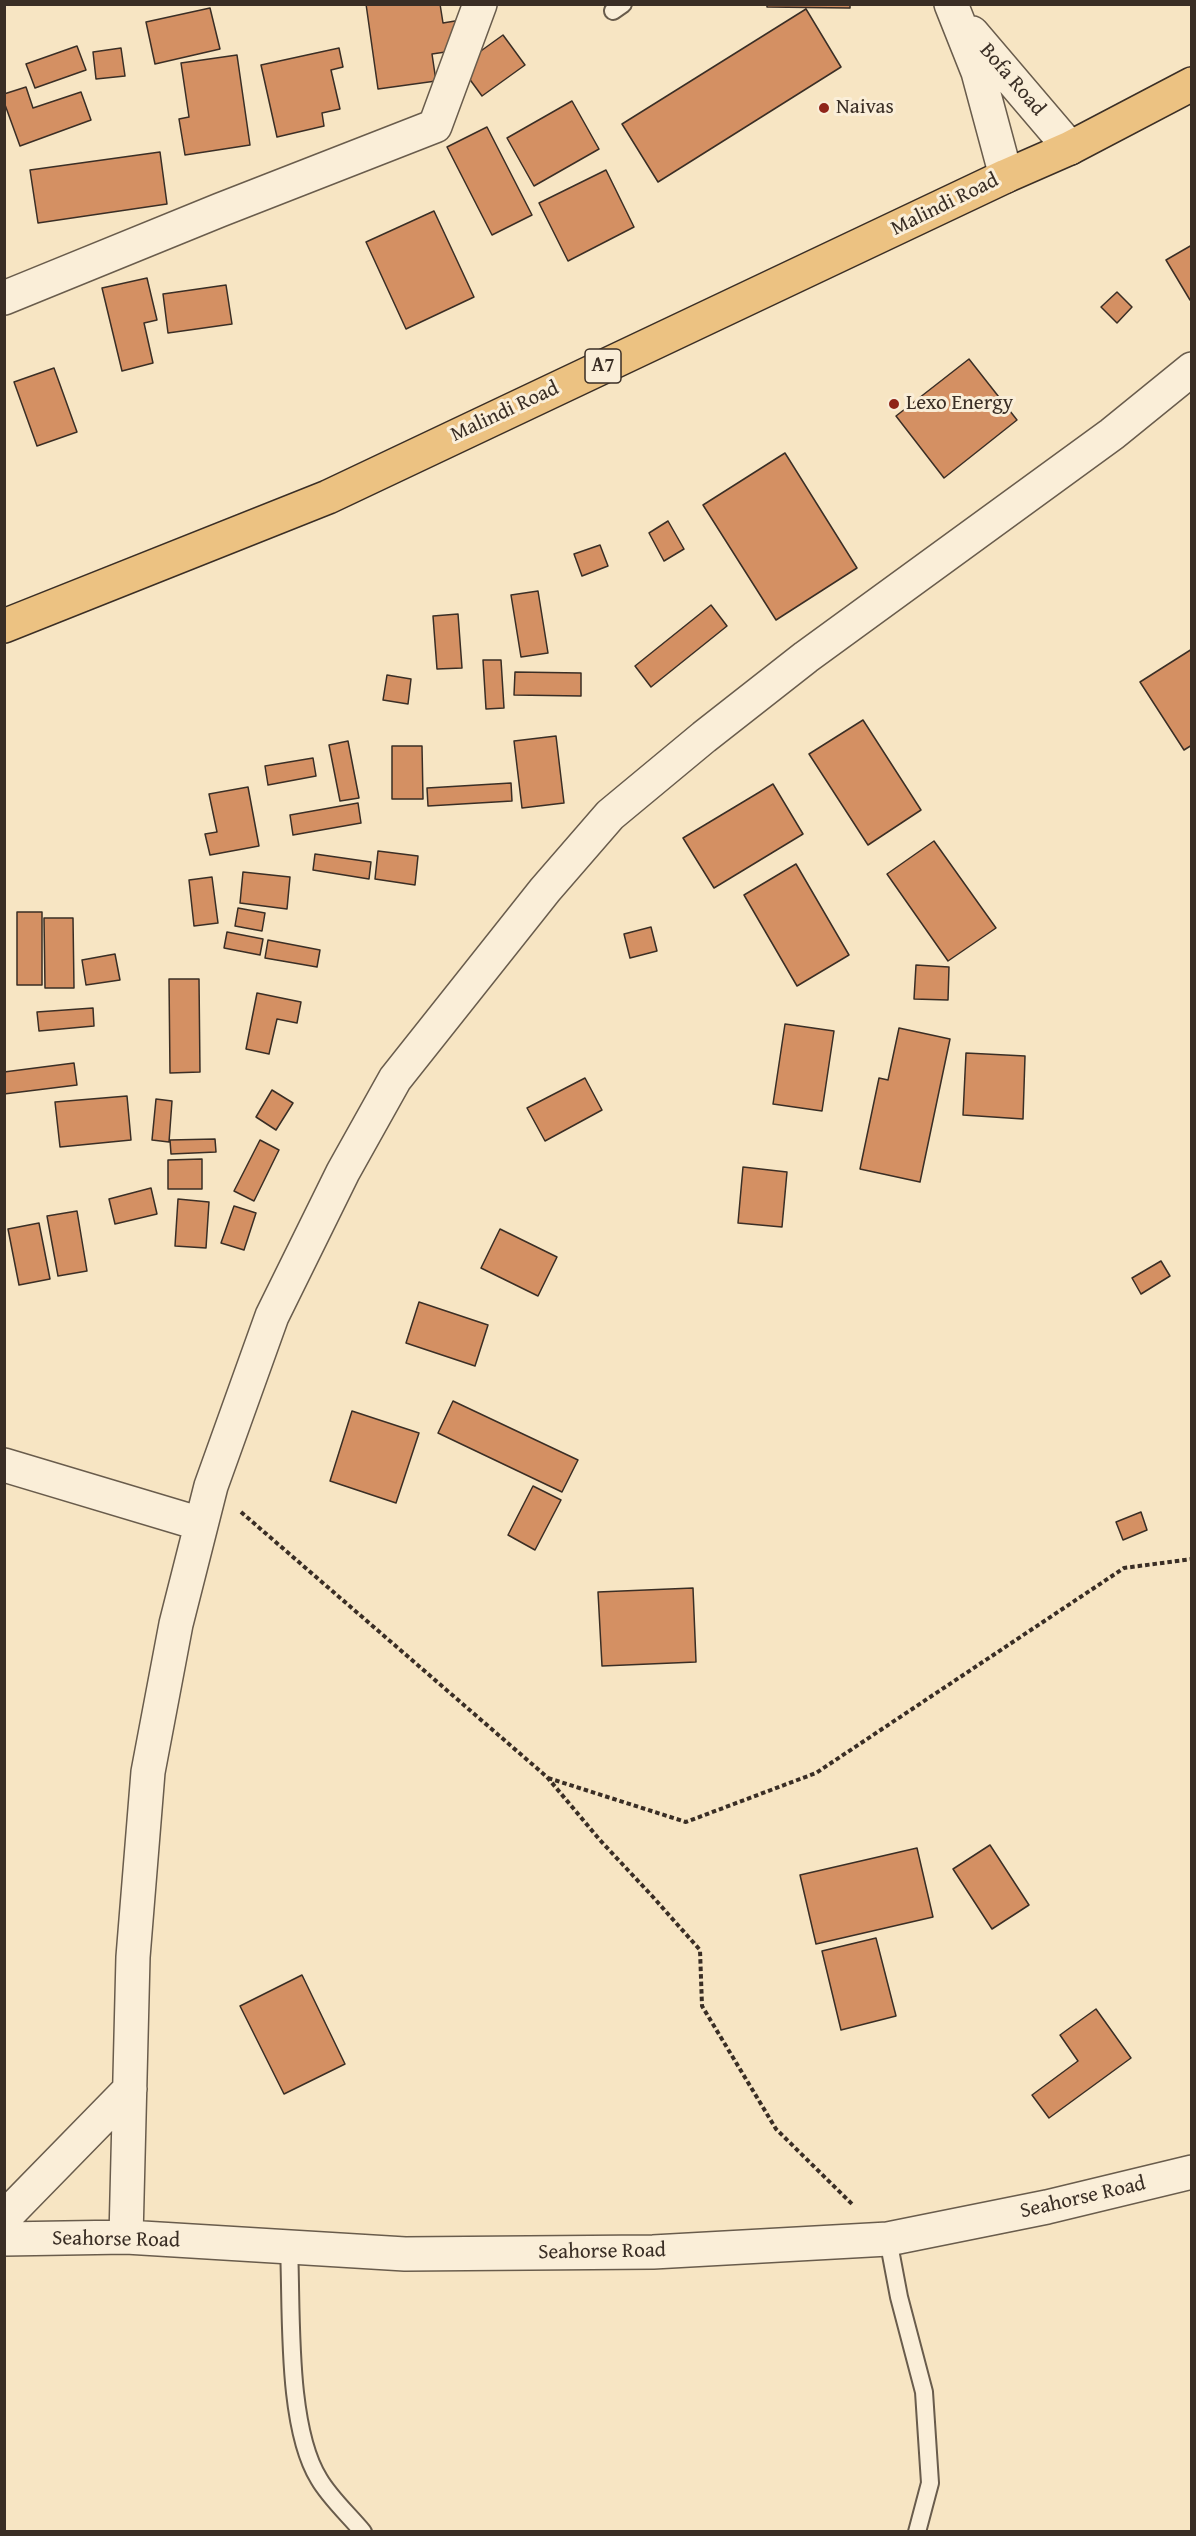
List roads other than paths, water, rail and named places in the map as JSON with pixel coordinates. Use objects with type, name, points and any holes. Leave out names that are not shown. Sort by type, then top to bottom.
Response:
[{"type":"highway","name":"Malindi Road","points":[[4,626],[328,497],[1006,176],[1070,148],[1191,84]]},
{"type":"street","points":[[4,298],[435,126],[480,4]]},
{"type":"street","name":"Bofa Road","points":[[952,9],[1070,148]]},
{"type":"street","name":"Bofa Road","points":[[952,9],[978,72],[1006,176]]},
{"type":"street","points":[[126,2237],[133,1957],[147,1772],[176,1624],[211,1486],[272,1316],[343,1172],[395,1079],[545,890],[610,815],[806,657],[1112,434],[1191,369]]},
{"type":"street","points":[[4,1465],[201,1524]]},
{"type":"street","points":[[4,2218],[130,2088]]},
{"type":"street","name":"Seahorse Road","points":[[4,2239],[126,2237],[405,2254],[653,2252],[888,2239],[1047,2207],[1191,2172]]},
{"type":"lane","points":[[888,2239],[899,2297],[924,2391],[930,2482],[917,2532]]},
{"type":"lane","points":[[289,2247],[295,2386],[301,2437],[318,2479],[363,2532]]},
{"type":"place","name":"Naivas","points":[[824,108]]},
{"type":"place","name":"Lexo Energy","points":[[894,404]]}]
